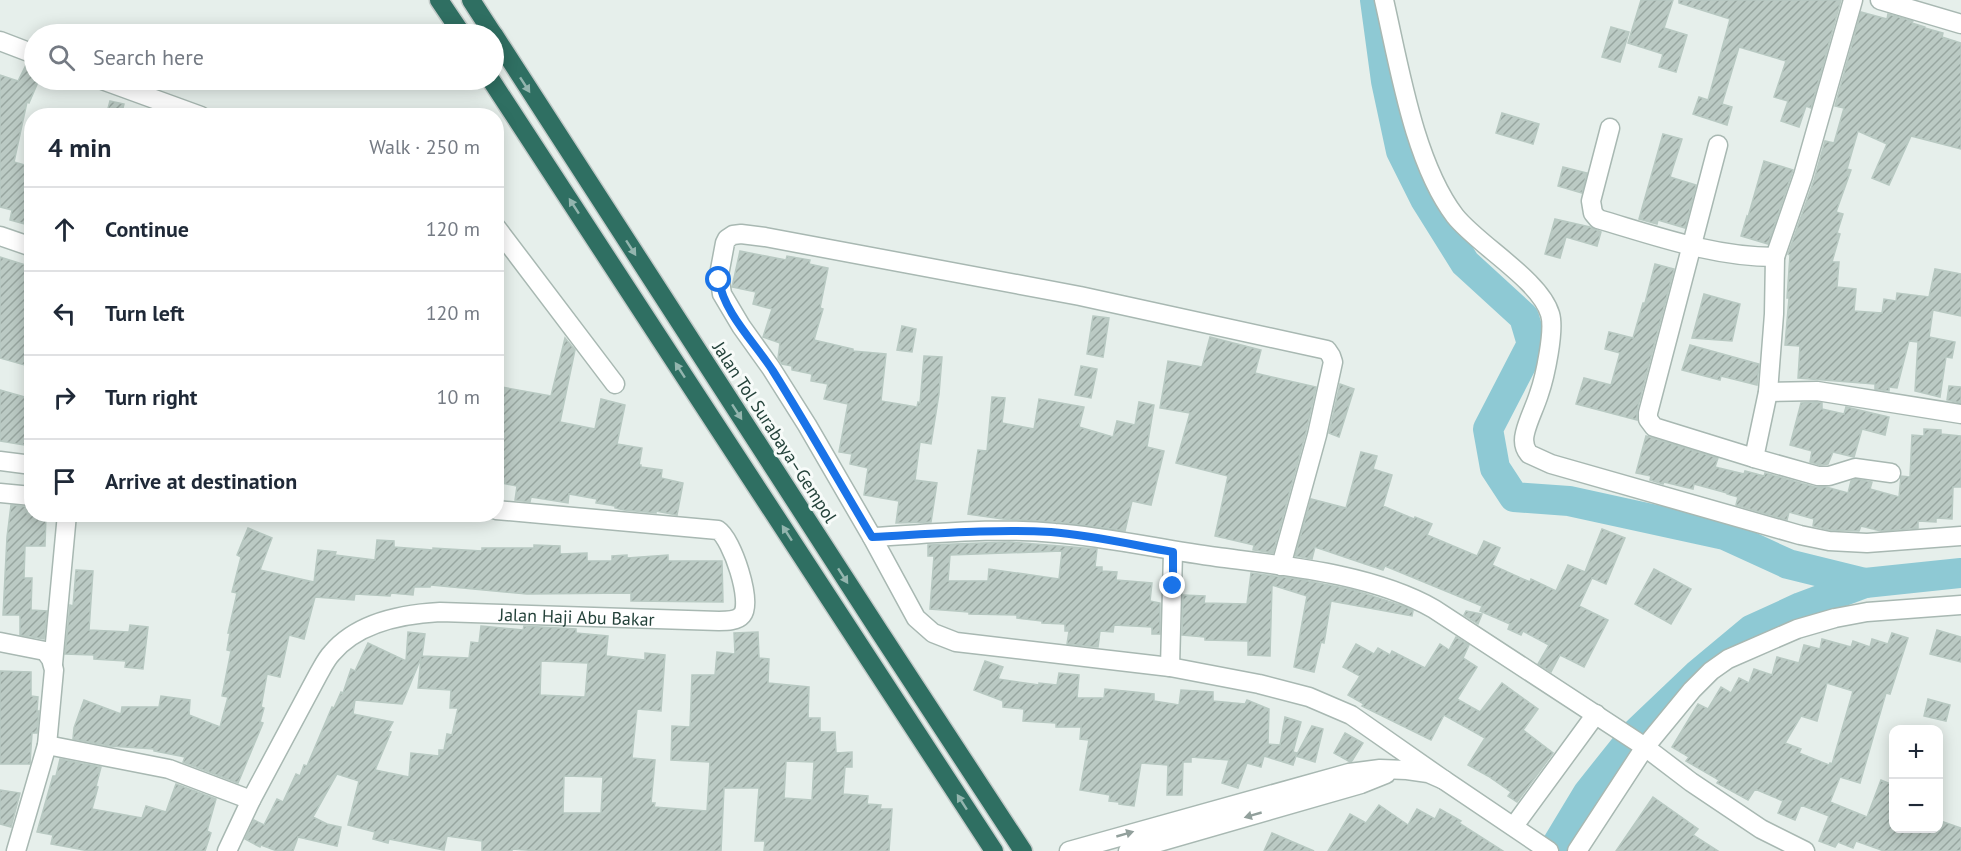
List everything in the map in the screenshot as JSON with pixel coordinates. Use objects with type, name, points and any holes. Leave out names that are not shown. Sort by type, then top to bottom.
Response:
[{"type":"highway","points":[[440,0],[456,24]]},
{"type":"highway","name":"Jalan Tol Surabaya–Gempol","points":[[471,0],[486,24]]},
{"type":"highway","name":"Jalan Tol Surabaya–Gempol","points":[[504,52],[1023,851]]},
{"type":"highway","points":[[498,90],[994,851]]},
{"type":"street","points":[[1384,0],[1414,127],[1442,196],[1457,218],[1524,278],[1544,301],[1551,317],[1552,331],[1540,393],[1525,432],[1524,444],[1529,454],[1551,464],[1828,541],[1867,543],[1961,536]]},
{"type":"street","points":[[1754,458],[1768,392],[1776,257],[1803,176],[1853,0]]},
{"type":"street","points":[[1880,0],[1961,24]]},
{"type":"street","points":[[0,41],[24,50]]},
{"type":"street","points":[[130,90],[179,108]]},
{"type":"street","points":[[1610,128],[1591,201],[1594,215],[1598,219],[1692,247],[1734,255],[1776,257]]},
{"type":"street","points":[[1718,145],[1657,375],[1648,419],[1654,427],[1818,476],[1829,476],[1855,468],[1891,473]]},
{"type":"street","points":[[1281,566],[1317,435],[1333,362],[1327,350],[1058,292],[765,237],[733,235],[725,243],[719,280],[722,294],[803,420],[872,537],[916,618],[933,633],[956,642],[1170,667],[1258,684],[1309,697],[1366,724],[1549,851]]},
{"type":"street","points":[[0,236],[24,244]]},
{"type":"street","points":[[504,238],[615,384]]},
{"type":"street","points":[[1768,392],[1817,391],[1961,414]]},
{"type":"street","points":[[0,460],[24,464]]},
{"type":"street","points":[[0,493],[24,495]]},
{"type":"street","name":"Jalan Haji Abu Bakar","points":[[227,851],[251,800],[331,654],[358,632],[375,624],[417,613],[440,612],[719,621],[737,618],[744,611],[741,579],[731,549],[724,535],[718,530],[504,511]]},
{"type":"street","points":[[16,851],[47,745],[67,522]]},
{"type":"street","points":[[872,537],[973,531],[1052,532],[1081,535],[1173,557],[1281,566],[1343,577],[1422,602],[1600,717],[1761,829],[1805,851]]},
{"type":"street","points":[[1170,667],[1173,557]]},
{"type":"street","points":[[1577,851],[1642,746],[1704,677],[1719,664],[1740,652],[1797,629],[1835,618],[1867,612],[1961,605]]},
{"type":"street","points":[[0,642],[45,651],[53,664]]},
{"type":"street","points":[[1515,827],[1600,717]]},
{"type":"street","points":[[47,745],[169,769],[251,800]]},
{"type":"street","points":[[1128,851],[1367,770],[1416,771],[1444,780]]},
{"type":"street","points":[[1068,851],[1306,792]]},
{"type":"building","points":[[1641,0],[1673,0],[1664,28],[1687,35],[1676,72],[1659,67],[1663,54],[1628,43]]},
{"type":"building","points":[[1679,0],[1841,0],[1811,108],[1806,106],[1799,127],[1781,121],[1788,101],[1774,97],[1786,61],[1739,47],[1722,104],[1732,107],[1727,125],[1693,114],[1699,97],[1708,100],[1730,19],[1679,3]]},
{"type":"building","points":[[1861,12],[1887,19],[1888,14],[1913,21],[1912,23],[1943,33],[1942,37],[1961,43],[1961,149],[1911,136],[1889,185],[1872,178],[1887,144],[1858,131],[1847,169],[1851,170],[1836,212],[1843,214],[1832,262],[1839,262],[1837,287],[1856,289],[1854,311],[1882,313],[1884,299],[1896,301],[1897,293],[1929,297],[1935,269],[1961,274],[1961,316],[1933,310],[1929,337],[1955,342],[1952,358],[1946,357],[1940,397],[1915,391],[1918,342],[1909,341],[1897,388],[1889,387],[1889,391],[1875,389],[1875,384],[1798,378],[1800,346],[1785,345],[1789,298],[1787,298],[1790,255],[1788,254],[1825,141],[1834,143],[1844,108],[1835,106]]},
{"type":"building","points":[[1611,27],[1629,32],[1620,62],[1602,57]]},
{"type":"building","points":[[24,69],[24,90],[35,90],[24,108],[14,162],[24,165],[24,224],[10,220],[12,210],[0,207],[0,75],[18,81]]},
{"type":"building","points":[[110,101],[124,104],[123,108],[108,108]]},
{"type":"building","points":[[1502,113],[1539,124],[1533,144],[1496,133]]},
{"type":"building","points":[[1663,134],[1682,139],[1670,177],[1696,185],[1685,228],[1658,220],[1657,224],[1639,219]]},
{"type":"building","points":[[1764,161],[1793,170],[1768,244],[1741,236]]},
{"type":"building","points":[[1563,167],[1587,173],[1582,193],[1558,186]]},
{"type":"building","points":[[1555,219],[1590,227],[1601,232],[1597,246],[1566,237],[1560,258],[1545,254]]},
{"type":"building","points":[[740,251],[786,260],[787,256],[810,260],[809,264],[828,268],[820,308],[823,309],[814,340],[853,349],[853,351],[886,354],[881,401],[917,407],[918,402],[920,403],[924,356],[942,357],[931,444],[920,442],[915,480],[937,483],[931,522],[896,523],[899,501],[864,495],[868,468],[850,464],[852,454],[839,452],[848,404],[824,399],[828,384],[811,381],[812,374],[792,370],[792,366],[782,364],[778,358],[780,343],[763,337],[772,309],[753,304],[756,292],[732,287]]},
{"type":"building","points":[[0,257],[24,264],[24,365],[0,358]]},
{"type":"building","points":[[1655,264],[1674,269],[1637,410],[1637,420],[1576,404],[1584,378],[1611,385],[1620,353],[1605,349],[1609,332],[1633,338]]},
{"type":"building","points":[[1704,294],[1740,304],[1732,341],[1692,338]]},
{"type":"building","points":[[1093,316],[1109,318],[1103,357],[1087,354]]},
{"type":"building","points":[[902,326],[916,329],[912,352],[897,350]]},
{"type":"building","points":[[1210,337],[1261,350],[1255,373],[1316,387],[1273,553],[1253,550],[1254,545],[1215,536],[1228,476],[1176,463],[1190,413],[1160,408],[1168,361],[1202,367]]},
{"type":"building","points":[[565,338],[575,350],[560,422],[595,429],[601,399],[625,405],[617,444],[642,448],[639,465],[641,467],[662,470],[661,478],[683,483],[677,515],[656,511],[656,513],[624,510],[596,503],[597,499],[569,494],[568,503],[531,497],[530,502],[515,500],[517,486],[504,484],[504,387],[551,396]]},
{"type":"building","points":[[1690,345],[1759,364],[1757,385],[1721,376],[1720,380],[1682,370]]},
{"type":"building","points":[[1081,366],[1097,369],[1091,398],[1075,395]]},
{"type":"building","points":[[1340,384],[1354,389],[1339,437],[1329,433]]},
{"type":"building","points":[[1949,386],[1961,387],[1961,403],[1947,400]]},
{"type":"building","points":[[0,390],[24,397],[24,445],[0,441]]},
{"type":"building","points":[[992,397],[1005,398],[1002,423],[1034,429],[1039,399],[1084,407],[1079,427],[1113,437],[1117,421],[1135,425],[1139,402],[1154,405],[1147,447],[1164,451],[1151,505],[1132,501],[1125,531],[968,514],[978,450],[987,451]]},
{"type":"building","points":[[1801,403],[1822,403],[1822,409],[1844,414],[1846,407],[1889,417],[1885,435],[1862,429],[1854,457],[1833,452],[1828,464],[1820,465],[1810,462],[1812,451],[1790,445]]},
{"type":"building","points":[[1924,429],[1941,430],[1941,434],[1961,436],[1961,487],[1953,487],[1952,519],[1936,518],[1936,522],[1918,521],[1918,528],[1881,531],[1861,526],[1859,531],[1830,530],[1813,526],[1814,519],[1789,512],[1787,520],[1736,505],[1738,497],[1727,493],[1694,484],[1693,489],[1664,482],[1663,484],[1650,480],[1651,476],[1636,473],[1646,436],[1718,458],[1715,467],[1744,474],[1745,471],[1764,476],[1765,473],[1815,487],[1826,487],[1848,493],[1851,481],[1856,479],[1872,482],[1870,489],[1899,497],[1901,476],[1910,477],[1912,435],[1924,436]]},
{"type":"building","points":[[1361,452],[1377,456],[1373,469],[1392,475],[1383,506],[1432,524],[1427,535],[1477,556],[1484,541],[1500,548],[1492,565],[1556,591],[1568,565],[1585,572],[1602,529],[1625,538],[1606,584],[1592,578],[1579,606],[1608,620],[1584,667],[1560,655],[1551,672],[1538,664],[1549,645],[1523,631],[1521,635],[1508,629],[1510,624],[1480,611],[1482,606],[1385,566],[1383,570],[1315,547],[1312,559],[1295,556],[1311,499],[1346,508]]},
{"type":"building","points":[[11,505],[24,507],[24,522],[46,522],[45,546],[25,546],[24,578],[32,578],[31,610],[47,611],[44,639],[20,635],[20,615],[3,615]]},
{"type":"building","points":[[248,528],[272,538],[260,570],[314,582],[318,550],[336,552],[335,555],[375,560],[377,540],[394,541],[394,547],[433,550],[433,548],[482,551],[482,548],[560,546],[560,554],[587,553],[587,561],[612,561],[612,556],[627,555],[627,558],[668,555],[668,561],[722,561],[723,602],[631,601],[631,593],[527,594],[431,585],[430,587],[414,587],[413,595],[355,594],[354,600],[315,597],[304,639],[289,635],[280,677],[267,674],[261,707],[264,708],[260,722],[263,723],[238,783],[183,762],[185,757],[154,751],[154,749],[110,746],[73,739],[74,728],[84,700],[121,714],[122,707],[159,707],[161,696],[190,700],[189,715],[220,727],[228,697],[222,696],[231,651],[227,650],[230,633],[228,633],[237,593],[232,592],[241,557],[237,555]]},
{"type":"building","points":[[1009,542],[1097,549],[1095,567],[1102,567],[1102,571],[1117,572],[1116,580],[1152,583],[1150,601],[1160,603],[1160,634],[1152,634],[1152,627],[1114,625],[1113,632],[1100,631],[1098,647],[1067,644],[1069,631],[1065,631],[1065,624],[1042,623],[1042,621],[1017,618],[1017,615],[969,614],[969,612],[930,609],[934,556],[928,556],[928,545]],"holes":[[[1062,551],[1059,579],[989,569],[988,581],[948,581],[950,555]]]},
{"type":"building","points":[[1654,569],[1691,589],[1671,624],[1635,604]]},
{"type":"building","points":[[76,570],[93,571],[89,630],[129,632],[130,625],[148,627],[143,669],[125,667],[126,661],[94,659],[94,655],[65,654]]},
{"type":"building","points":[[1251,573],[1354,590],[1406,607],[1413,611],[1412,616],[1331,601],[1324,643],[1321,642],[1314,672],[1294,667],[1307,596],[1272,585],[1270,656],[1248,655],[1248,641],[1205,640],[1205,637],[1182,635],[1183,595],[1205,596],[1204,603],[1247,604]]},
{"type":"building","points":[[1466,611],[1482,614],[1478,624],[1464,615]]},
{"type":"building","points":[[481,626],[523,630],[524,626],[576,629],[576,633],[608,636],[606,656],[645,660],[645,653],[665,655],[661,711],[637,709],[632,758],[655,760],[651,803],[655,803],[654,807],[707,811],[710,762],[671,760],[672,726],[690,727],[692,675],[715,675],[717,652],[735,654],[734,633],[758,632],[759,658],[769,659],[768,683],[809,687],[808,718],[820,718],[820,732],[835,732],[836,753],[852,752],[852,767],[845,767],[843,794],[868,796],[867,804],[881,805],[880,809],[892,809],[889,851],[764,851],[765,841],[755,841],[759,788],[724,788],[721,851],[512,849],[512,851],[482,851],[482,841],[447,836],[444,850],[389,839],[388,843],[373,839],[375,832],[348,825],[359,781],[337,774],[313,817],[327,824],[341,827],[337,846],[298,837],[293,851],[277,851],[261,845],[260,847],[245,839],[254,820],[264,825],[277,799],[283,802],[296,774],[300,776],[304,765],[307,766],[332,707],[334,708],[341,692],[343,693],[351,669],[355,671],[368,643],[406,661],[408,632],[425,634],[422,656],[469,658],[471,642],[479,643]],"holes":[[[421,658],[418,688],[451,690],[450,708],[458,708],[452,735],[447,734],[444,750],[439,750],[439,756],[411,753],[409,777],[375,770],[393,722],[353,714],[355,700],[402,704]],[[541,661],[588,663],[585,697],[540,695]],[[786,761],[814,762],[812,800],[784,798]],[[564,776],[603,777],[601,813],[563,813]]]},
{"type":"building","points":[[1937,630],[1961,637],[1961,662],[1930,654]]},
{"type":"building","points":[[1892,633],[1908,638],[1890,694],[1886,693],[1860,783],[1840,777],[1830,802],[1867,817],[1881,780],[1889,783],[1889,833],[1943,833],[1943,822],[1961,828],[1961,851],[1884,851],[1856,841],[1853,848],[1838,842],[1835,847],[1819,841],[1829,816],[1801,805],[1795,820],[1778,813],[1783,801],[1755,789],[1748,800],[1717,783],[1719,780],[1686,761],[1689,757],[1672,747],[1698,704],[1708,709],[1721,687],[1731,693],[1739,678],[1749,683],[1754,669],[1772,675],[1777,657],[1799,663],[1804,645],[1820,649],[1822,639],[1851,647],[1853,641],[1870,647],[1872,639],[1888,644]],"holes":[[[1827,683],[1853,691],[1832,764],[1829,765],[1799,753],[1801,749],[1785,743],[1801,716],[1817,721]]]},
{"type":"building","points":[[1456,637],[1469,645],[1463,658],[1477,667],[1457,699],[1480,712],[1502,683],[1538,709],[1523,730],[1553,753],[1517,802],[1508,796],[1511,792],[1468,765],[1485,738],[1444,715],[1431,740],[1362,706],[1364,704],[1348,695],[1360,676],[1343,667],[1356,644],[1374,654],[1378,648],[1390,655],[1392,651],[1425,668],[1440,644],[1449,650]]},
{"type":"building","points":[[985,661],[1003,667],[998,679],[1039,685],[1039,683],[1057,685],[1059,673],[1079,675],[1077,698],[1104,698],[1105,689],[1154,694],[1154,701],[1179,705],[1181,690],[1213,692],[1213,701],[1245,704],[1247,700],[1269,709],[1268,744],[1280,745],[1285,717],[1301,722],[1293,752],[1297,753],[1293,765],[1264,756],[1261,767],[1247,763],[1238,788],[1222,783],[1229,760],[1191,757],[1191,762],[1183,762],[1182,795],[1167,795],[1168,765],[1141,763],[1134,806],[1119,804],[1119,802],[1109,801],[1110,795],[1080,790],[1089,740],[1080,739],[1081,727],[1056,727],[1056,723],[1023,721],[1024,709],[1003,707],[1003,701],[974,690]]},
{"type":"building","points":[[0,671],[31,672],[31,696],[38,697],[37,711],[39,711],[37,733],[32,733],[30,764],[0,764]]},
{"type":"building","points":[[1928,699],[1950,705],[1946,721],[1924,716]]},
{"type":"building","points":[[1312,726],[1323,729],[1315,762],[1296,756]]},
{"type":"building","points":[[1345,733],[1363,743],[1350,762],[1334,753]]},
{"type":"building","points":[[60,759],[101,767],[92,809],[142,818],[146,806],[166,812],[176,784],[216,799],[207,831],[211,833],[205,851],[89,851],[51,844],[53,835],[37,832]]},
{"type":"building","points":[[0,790],[20,793],[11,827],[0,824]]},
{"type":"building","points":[[1653,797],[1698,829],[1693,835],[1718,851],[1616,851]]},
{"type":"building","points":[[1379,805],[1408,825],[1417,809],[1435,819],[1440,809],[1503,851],[1328,851],[1350,814],[1366,823]]},
{"type":"building","points":[[1272,833],[1314,851],[1264,851]]},
{"type":"waterway","points":[[1375,0],[1386,81],[1401,151],[1425,199],[1465,263],[1524,317],[1532,344],[1488,429],[1495,468],[1514,497],[1569,501],[1725,535],[1788,564],[1865,583]]},
{"type":"waterway","points":[[1553,851],[1588,793],[1635,734],[1697,675],[1751,630],[1801,607],[1865,583],[1961,573]]},
{"type":"route","points":[[719,280],[722,294],[741,326],[807,425],[872,537],[973,531],[1026,531],[1081,535],[1173,552],[1173,586]]}]
